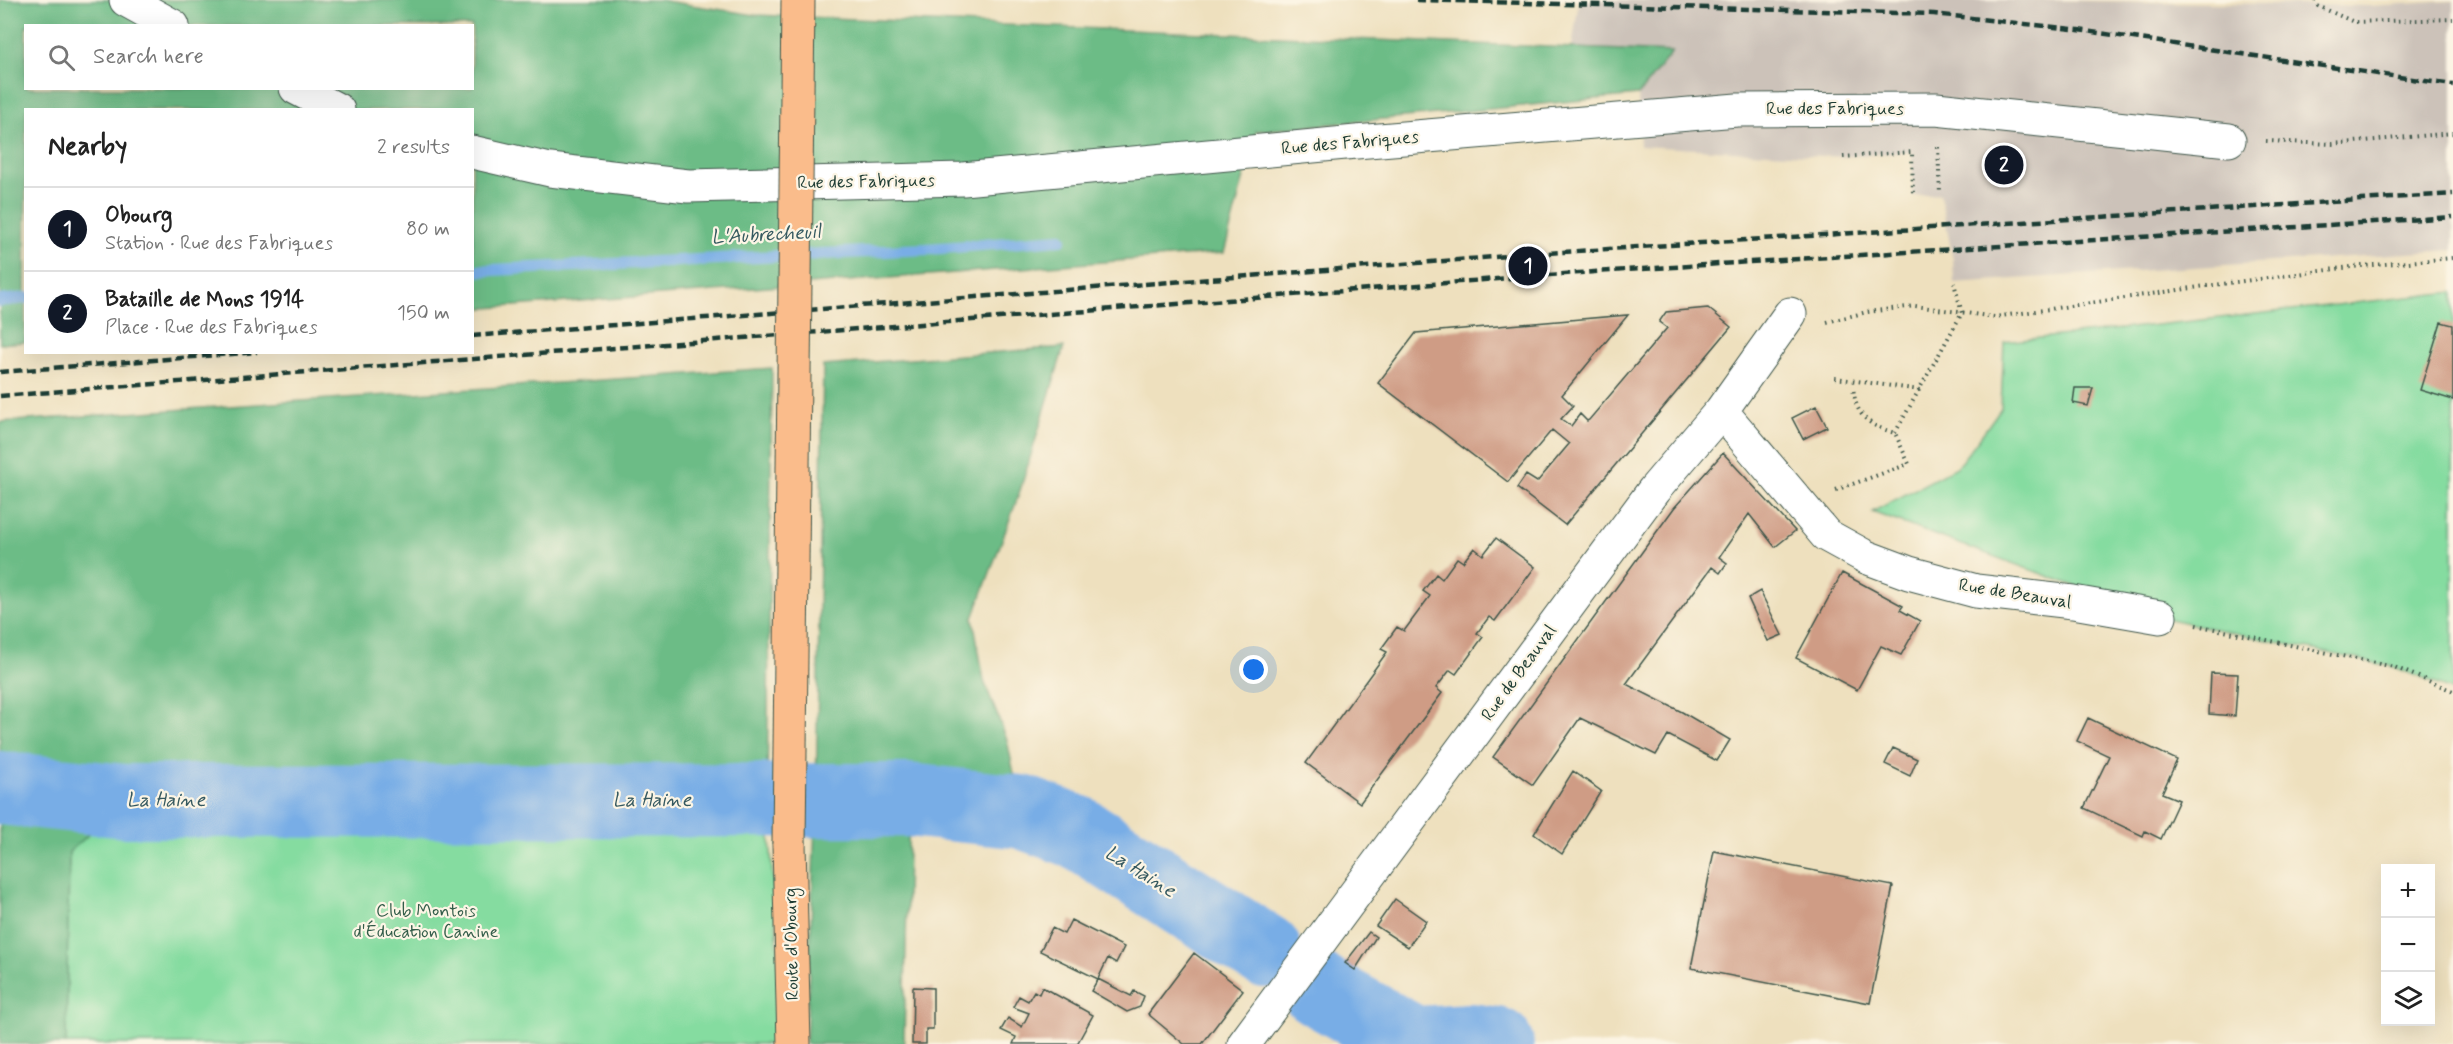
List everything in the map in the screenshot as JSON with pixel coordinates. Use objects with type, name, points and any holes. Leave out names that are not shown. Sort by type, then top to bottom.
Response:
[{"type":"main road","name":"Route d'Obourg","points":[[794,1044],[789,844],[798,0]]},
{"type":"street","points":[[126,0],[169,24]]},
{"type":"street","points":[[300,90],[334,108]]},
{"type":"street","name":"Rue des Fabriques","points":[[474,152],[550,170],[688,186],[963,179],[1344,143],[1737,110],[1936,109],[2229,140]]},
{"type":"street","name":"Rue de Beauval","points":[[1244,1044],[1654,490],[1721,411],[1790,314]]},
{"type":"street","name":"Rue de Beauval","points":[[1721,411],[1826,535],[1866,557],[1909,573],[1976,591],[2073,602],[2160,617]]},
{"type":"path","points":[[2315,0],[2318,6],[2354,22],[2453,19]]},
{"type":"path","points":[[1936,109],[1940,194]]},
{"type":"path","points":[[2229,140],[2332,144],[2453,133]]},
{"type":"path","points":[[1843,157],[1912,152],[1912,196]]},
{"type":"path","points":[[1790,314],[1807,327],[1867,312],[1915,306],[1995,318],[2217,284],[2351,267],[2453,258]]},
{"type":"path","points":[[1895,434],[1962,313],[1954,284]]},
{"type":"path","points":[[1835,378],[1920,390]]},
{"type":"path","points":[[1799,504],[1909,464],[1895,434],[1878,429],[1863,417],[1855,405],[1853,387]]},
{"type":"path","points":[[2160,617],[2394,667],[2453,691]]},
{"type":"shaded area","points":[[1579,0],[2032,0],[2370,6],[2453,1],[2453,250],[1954,283],[1953,259],[1940,194],[1913,196],[1912,152],[1843,157],[1640,146],[1638,95],[1671,52],[1572,48]]},
{"type":"green space","points":[[0,0],[659,0],[755,15],[1672,52],[1638,95],[1256,131],[1224,253],[474,309],[474,108],[24,108],[24,342],[0,344]]},
{"type":"green space","points":[[2453,292],[2453,691],[2394,667],[2160,617],[1872,512],[1957,467],[2001,408],[2004,342]]},
{"type":"green space","points":[[1064,347],[1018,497],[973,618],[984,681],[1007,740],[1022,812],[909,801],[904,1044],[806,1044],[816,800],[823,366]]},
{"type":"green space","points":[[772,368],[767,799],[126,801],[69,852],[66,1044],[0,1044],[0,422]]},
{"type":"green space","name":"Club Montois d'Éducation Canine","points":[[767,799],[785,1044],[66,1044],[69,852],[126,801]]},
{"type":"building","points":[[1708,308],[1731,327],[1565,525],[1517,488],[1526,475],[1537,482],[1569,444],[1552,430],[1508,482],[1378,383],[1416,333],[1628,315],[1562,395],[1573,406],[1561,419],[1571,426],[1580,414],[1587,421],[1589,420],[1667,328],[1659,322],[1666,312]]},
{"type":"building","points":[[2441,322],[2453,325],[2453,400],[2420,390]]},
{"type":"building","points":[[2075,388],[2093,388],[2088,406],[2073,403]]},
{"type":"building","points":[[1816,406],[1827,427],[1803,439],[1792,418]]},
{"type":"building","points":[[1723,453],[1795,531],[1775,547],[1749,514],[1719,557],[1727,563],[1720,573],[1712,567],[1626,684],[1682,712],[1730,740],[1717,761],[1668,735],[1656,755],[1580,718],[1533,785],[1493,757],[1674,508]]},
{"type":"building","points":[[1496,538],[1535,567],[1495,621],[1489,617],[1477,633],[1483,637],[1456,674],[1450,670],[1436,688],[1442,693],[1360,803],[1306,763],[1387,652],[1381,649],[1397,627],[1404,631],[1430,596],[1423,591],[1436,574],[1442,579],[1457,558],[1463,562],[1474,548],[1483,555]]},
{"type":"building","points":[[1842,573],[1903,606],[1900,610],[1920,621],[1901,655],[1881,646],[1857,690],[1796,658]]},
{"type":"building","points":[[1760,591],[1782,635],[1768,641],[1748,598]]},
{"type":"building","points":[[2211,673],[2238,674],[2235,716],[2209,714]]},
{"type":"building","points":[[2088,718],[2177,760],[2162,793],[2179,800],[2161,839],[2145,831],[2143,836],[2084,808],[2109,756],[2077,741]]},
{"type":"building","points":[[1893,748],[1917,759],[1910,776],[1885,764]]},
{"type":"building","points":[[1573,771],[1601,791],[1562,854],[1534,834]]},
{"type":"building","points":[[1714,851],[1893,886],[1870,1003],[1691,968]]},
{"type":"building","points":[[1395,899],[1426,921],[1408,947],[1376,926]]},
{"type":"building","points":[[1071,920],[1124,947],[1116,963],[1108,958],[1098,979],[1040,951],[1052,928],[1064,934]]},
{"type":"building","points":[[1369,932],[1376,937],[1355,970],[1345,963]]},
{"type":"building","points":[[1194,953],[1243,990],[1202,1044],[1184,1044],[1148,1014]]},
{"type":"building","points":[[1098,979],[1131,996],[1134,991],[1144,996],[1140,1007],[1127,1012],[1091,991]]},
{"type":"building","points":[[913,987],[933,988],[933,1029],[926,1029],[926,1044],[912,1044]]},
{"type":"building","points":[[1042,987],[1093,1015],[1077,1044],[1013,1044],[1016,1037],[1001,1030],[1008,1018],[1022,1027],[1029,1013],[1013,1007],[1019,996],[1028,1001],[1034,991],[1039,994]]},
{"type":"waterway","name":"L'Aubrecheuil","points":[[474,271],[927,249],[1061,239]]},
{"type":"waterway","name":"L'Aubrecheuil","points":[[0,301],[24,298]]},
{"type":"waterway","name":"La Haine","points":[[0,788],[126,801],[908,800],[1022,812],[1077,832],[1265,951]]},
{"type":"waterway","name":"La Haine","points":[[1317,989],[1414,1043],[1472,1040],[1497,1044]]},
{"type":"railway","points":[[1416,0],[1934,14],[2072,29],[2453,85]]},
{"type":"railway","points":[[474,336],[1547,253],[2453,194]]},
{"type":"railway","points":[[0,396],[1548,275],[2453,217]]},
{"type":"railway","points":[[0,372],[231,354]]},
{"type":"place","name":"Bataille de Mons 1914","points":[[2004,165]]},
{"type":"place","name":"Obourg","points":[[1528,266]]}]
